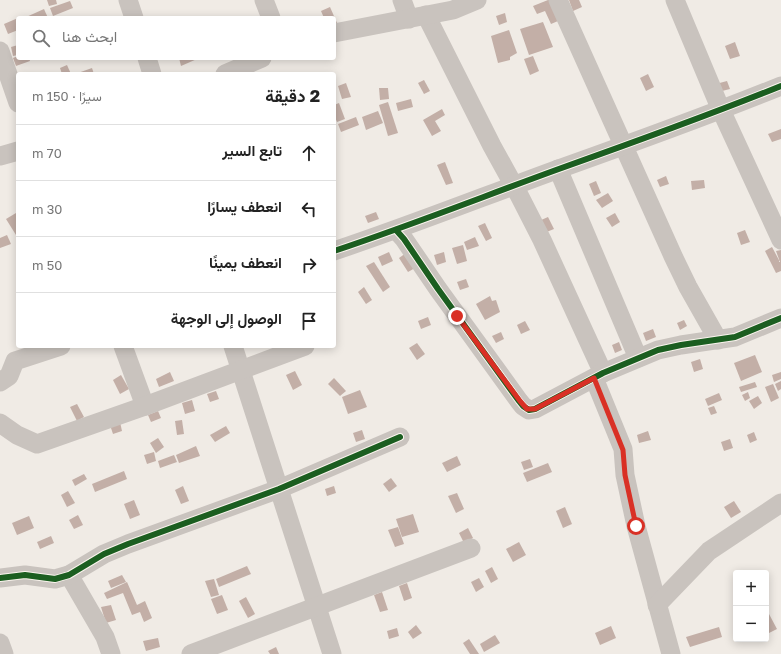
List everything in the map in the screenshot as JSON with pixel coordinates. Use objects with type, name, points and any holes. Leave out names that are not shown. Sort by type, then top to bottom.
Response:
[{"type":"street","points":[[128,0],[133,16]]},
{"type":"street","points":[[264,0],[269,16]]},
{"type":"street","points":[[402,0],[417,17],[514,186],[542,240],[599,375],[623,450],[625,475],[636,526],[671,654]]},
{"type":"street","points":[[336,33],[453,10],[476,0]]},
{"type":"street","points":[[558,0],[680,271],[718,340]]},
{"type":"street","points":[[675,0],[721,110],[781,240]]},
{"type":"street","points":[[0,51],[16,97]]},
{"type":"street","points":[[148,60],[151,72]]},
{"type":"street","points":[[232,72],[258,64]]},
{"type":"street","points":[[336,250],[396,230],[558,169],[625,146],[781,86]]},
{"type":"street","points":[[0,156],[16,152]]},
{"type":"street","points":[[558,169],[638,358]]},
{"type":"street","points":[[396,230],[404,238],[462,322],[527,409],[535,409],[599,375],[638,358],[670,347],[742,335],[781,318]]},
{"type":"street","points":[[0,382],[9,376],[15,361],[56,348]]},
{"type":"street","points":[[124,348],[145,406]]},
{"type":"street","points":[[234,348],[332,654]]},
{"type":"street","points":[[0,423],[18,435],[38,444],[300,348]]},
{"type":"street","points":[[0,580],[25,575],[55,579],[69,575],[104,554],[278,489],[400,437]]},
{"type":"street","points":[[657,605],[709,551],[781,503]]},
{"type":"street","points":[[191,654],[471,548]]},
{"type":"street","points":[[69,575],[105,637],[111,654]]},
{"type":"street","points":[[0,643],[4,654]]},
{"type":"building","points":[[47,0],[56,0],[57,4],[49,6]]},
{"type":"building","points":[[548,0],[558,21],[551,24],[545,11],[537,14],[533,6]]},
{"type":"building","points":[[569,0],[579,0],[582,7],[573,11]]},
{"type":"building","points":[[70,1],[73,8],[53,16],[50,8]]},
{"type":"building","points":[[330,7],[334,16],[323,16],[321,11]]},
{"type":"building","points":[[44,9],[47,16],[28,16]]},
{"type":"building","points":[[505,13],[507,22],[499,25],[496,16]]},
{"type":"building","points":[[16,19],[16,31],[8,34],[4,24]]},
{"type":"building","points":[[543,22],[553,47],[529,55],[520,29]]},
{"type":"building","points":[[509,30],[517,53],[510,57],[510,60],[498,63],[491,36]]},
{"type":"building","points":[[735,42],[740,56],[730,59],[725,46]]},
{"type":"building","points":[[16,46],[16,55],[13,56],[11,47]]},
{"type":"building","points":[[533,56],[539,71],[530,75],[524,59]]},
{"type":"building","points":[[16,57],[16,60],[30,61],[16,66],[13,58]]},
{"type":"building","points":[[180,60],[195,60],[181,66]]},
{"type":"building","points":[[67,65],[70,72],[61,72],[60,68]]},
{"type":"building","points":[[92,68],[93,72],[81,72]]},
{"type":"building","points":[[648,74],[654,87],[646,91],[640,78]]},
{"type":"building","points":[[424,80],[430,91],[424,94],[418,83]]},
{"type":"building","points":[[727,81],[730,89],[714,93],[712,85]]},
{"type":"building","points":[[346,83],[351,97],[342,99],[338,86]]},
{"type":"building","points":[[379,88],[388,88],[389,99],[380,100]]},
{"type":"building","points":[[411,99],[413,107],[398,111],[396,103]]},
{"type":"building","points":[[388,102],[398,133],[388,136],[379,105]]},
{"type":"building","points":[[339,103],[345,119],[337,122],[336,120],[336,104]]},
{"type":"building","points":[[442,109],[445,115],[435,121],[441,131],[432,136],[423,120]]},
{"type":"building","points":[[378,111],[383,123],[366,130],[362,117]]},
{"type":"building","points":[[356,117],[359,125],[341,132],[338,124]]},
{"type":"building","points":[[781,129],[781,139],[772,142],[768,134]]},
{"type":"building","points":[[445,162],[453,183],[446,185],[437,165]]},
{"type":"building","points":[[666,176],[669,184],[660,187],[657,180]]},
{"type":"building","points":[[704,180],[705,188],[692,190],[691,181]]},
{"type":"building","points":[[596,181],[601,193],[594,196],[589,184]]},
{"type":"building","points":[[608,193],[613,201],[602,208],[596,200]]},
{"type":"building","points":[[376,212],[379,219],[368,223],[365,216]]},
{"type":"building","points":[[16,213],[16,235],[6,219]]},
{"type":"building","points":[[615,213],[620,222],[612,227],[606,218]]},
{"type":"building","points":[[548,217],[554,229],[544,233],[539,221]]},
{"type":"building","points":[[485,223],[492,238],[486,241],[478,226]]},
{"type":"building","points":[[745,230],[750,242],[741,245],[737,233]]},
{"type":"building","points":[[7,235],[11,244],[0,248],[0,238]]},
{"type":"building","points":[[475,237],[479,246],[467,250],[464,242]]},
{"type":"building","points":[[463,245],[467,261],[457,264],[452,248]]},
{"type":"building","points":[[772,247],[780,262],[776,251],[781,250],[781,271],[776,273],[765,251]]},
{"type":"building","points":[[389,252],[393,261],[382,266],[378,257]]},
{"type":"building","points":[[444,252],[446,262],[437,265],[434,255]]},
{"type":"building","points":[[406,253],[415,268],[408,272],[399,258]]},
{"type":"building","points":[[374,262],[390,287],[383,292],[366,266]]},
{"type":"building","points":[[466,279],[469,287],[460,290],[457,282]]},
{"type":"building","points":[[364,287],[372,300],[366,304],[358,292]]},
{"type":"building","points":[[490,296],[492,301],[496,300],[500,312],[485,320],[476,304]]},
{"type":"building","points":[[428,317],[431,325],[421,329],[418,321]]},
{"type":"building","points":[[684,320],[687,326],[680,330],[677,323]]},
{"type":"building","points":[[525,321],[530,330],[521,334],[517,325]]},
{"type":"building","points":[[653,329],[656,337],[646,341],[643,333]]},
{"type":"building","points":[[501,332],[504,339],[496,343],[492,336]]},
{"type":"building","points":[[619,342],[622,350],[615,353],[612,345]]},
{"type":"building","points":[[417,343],[425,354],[417,360],[409,348]]},
{"type":"building","points":[[755,355],[762,372],[741,381],[734,363]]},
{"type":"building","points":[[700,359],[703,369],[694,372],[691,362]]},
{"type":"building","points":[[295,371],[302,385],[293,390],[286,375]]},
{"type":"building","points":[[170,372],[174,381],[159,387],[156,379]]},
{"type":"building","points":[[781,372],[781,379],[774,382],[772,375]]},
{"type":"building","points":[[121,375],[129,389],[120,394],[113,380]]},
{"type":"building","points":[[334,378],[346,391],[340,396],[328,384]]},
{"type":"building","points":[[781,381],[781,389],[778,391],[775,384]]},
{"type":"building","points":[[755,382],[757,387],[741,392],[739,387]]},
{"type":"building","points":[[773,384],[779,398],[771,402],[765,387]]},
{"type":"building","points":[[360,390],[367,407],[348,414],[342,397]]},
{"type":"building","points":[[216,391],[219,399],[210,402],[207,394]]},
{"type":"building","points":[[748,392],[750,398],[745,401],[742,395]]},
{"type":"building","points":[[719,393],[722,400],[708,406],[705,399]]},
{"type":"building","points":[[758,396],[762,403],[754,409],[749,401]]},
{"type":"building","points":[[192,400],[195,411],[185,414],[182,403]]},
{"type":"building","points":[[77,404],[84,417],[77,421],[70,407]]},
{"type":"building","points":[[714,406],[717,413],[711,415],[708,408]]},
{"type":"building","points":[[158,411],[161,418],[151,422],[148,415]]},
{"type":"building","points":[[182,420],[184,434],[177,435],[175,421]]},
{"type":"building","points":[[120,422],[122,431],[113,434],[110,425]]},
{"type":"building","points":[[226,426],[230,433],[215,442],[210,435]]},
{"type":"building","points":[[362,430],[365,439],[356,442],[353,433]]},
{"type":"building","points":[[648,431],[651,440],[639,443],[637,435]]},
{"type":"building","points":[[754,432],[757,440],[750,443],[747,435]]},
{"type":"building","points":[[158,438],[164,447],[156,453],[150,443]]},
{"type":"building","points":[[730,439],[733,448],[724,451],[721,442]]},
{"type":"building","points":[[196,446],[200,456],[179,463],[176,455]]},
{"type":"building","points":[[154,452],[156,461],[147,464],[144,455]]},
{"type":"building","points":[[174,455],[177,462],[160,468],[158,461]]},
{"type":"building","points":[[457,456],[461,465],[447,472],[442,463]]},
{"type":"building","points":[[530,459],[533,467],[524,470],[521,462]]},
{"type":"building","points":[[548,463],[552,472],[527,482],[523,473]]},
{"type":"building","points":[[124,471],[127,479],[95,492],[92,484]]},
{"type":"building","points":[[84,474],[87,479],[75,486],[72,480]]},
{"type":"building","points":[[391,478],[397,486],[389,492],[383,484]]},
{"type":"building","points":[[183,486],[189,501],[181,504],[175,490]]},
{"type":"building","points":[[334,486],[336,493],[327,496],[325,489]]},
{"type":"building","points":[[68,491],[75,503],[67,507],[61,495]]},
{"type":"building","points":[[457,493],[464,509],[456,513],[448,496]]},
{"type":"building","points":[[134,500],[140,515],[130,519],[124,504]]},
{"type":"building","points":[[734,501],[741,512],[731,518],[724,507]]},
{"type":"building","points":[[565,507],[572,524],[563,528],[556,511]]},
{"type":"building","points":[[413,514],[419,532],[402,537],[396,519]]},
{"type":"building","points":[[78,515],[83,525],[74,529],[69,520]]},
{"type":"building","points":[[29,516],[34,528],[17,535],[12,523]]},
{"type":"building","points":[[398,527],[404,544],[395,547],[388,530]]},
{"type":"building","points":[[468,528],[473,538],[464,543],[459,533]]},
{"type":"building","points":[[51,536],[54,543],[40,549],[37,542]]},
{"type":"building","points":[[519,542],[526,555],[513,562],[506,549]]},
{"type":"building","points":[[247,566],[251,574],[219,587],[216,579]]},
{"type":"building","points":[[492,567],[498,579],[491,583],[485,571]]},
{"type":"building","points":[[122,575],[126,582],[111,588],[108,581]]},
{"type":"building","points":[[479,578],[484,587],[476,592],[471,582]]},
{"type":"building","points":[[214,579],[219,595],[211,597],[205,581]]},
{"type":"building","points":[[127,582],[137,605],[145,601],[152,618],[144,622],[140,612],[132,615],[123,593],[107,599],[104,593]]},
{"type":"building","points":[[407,583],[412,598],[404,601],[399,586]]},
{"type":"building","points":[[382,592],[388,610],[380,612],[374,595]]},
{"type":"building","points":[[222,595],[228,610],[217,614],[211,599]]},
{"type":"building","points":[[246,597],[255,614],[248,618],[239,601]]},
{"type":"building","points":[[111,605],[116,620],[106,623],[101,607]]},
{"type":"building","points":[[769,614],[777,629],[769,633]]},
{"type":"building","points":[[416,625],[422,633],[413,639],[408,632]]},
{"type":"building","points":[[611,626],[616,638],[600,645],[595,633]]},
{"type":"building","points":[[719,627],[722,637],[690,647],[686,637]]},
{"type":"building","points":[[397,628],[399,636],[389,639],[387,631]]},
{"type":"building","points":[[495,635],[500,643],[484,652],[480,644]]},
{"type":"building","points":[[158,638],[160,647],[146,651],[143,641]]},
{"type":"building","points":[[469,639],[479,654],[470,654],[463,643]]},
{"type":"building","points":[[276,647],[279,654],[270,654],[268,651]]},
{"type":"cycle path","points":[[336,250],[418,222],[781,86]]},
{"type":"cycle path","points":[[396,230],[404,239],[438,289],[519,401],[529,410],[535,409],[603,373],[658,350],[735,337],[781,318]]},
{"type":"cycle path","points":[[0,578],[25,575],[55,579],[69,575],[104,554],[279,489],[400,437]]},
{"type":"route","points":[[457,316],[523,406],[529,410],[535,409],[594,378],[616,429],[623,450],[625,475],[636,526]]}]
